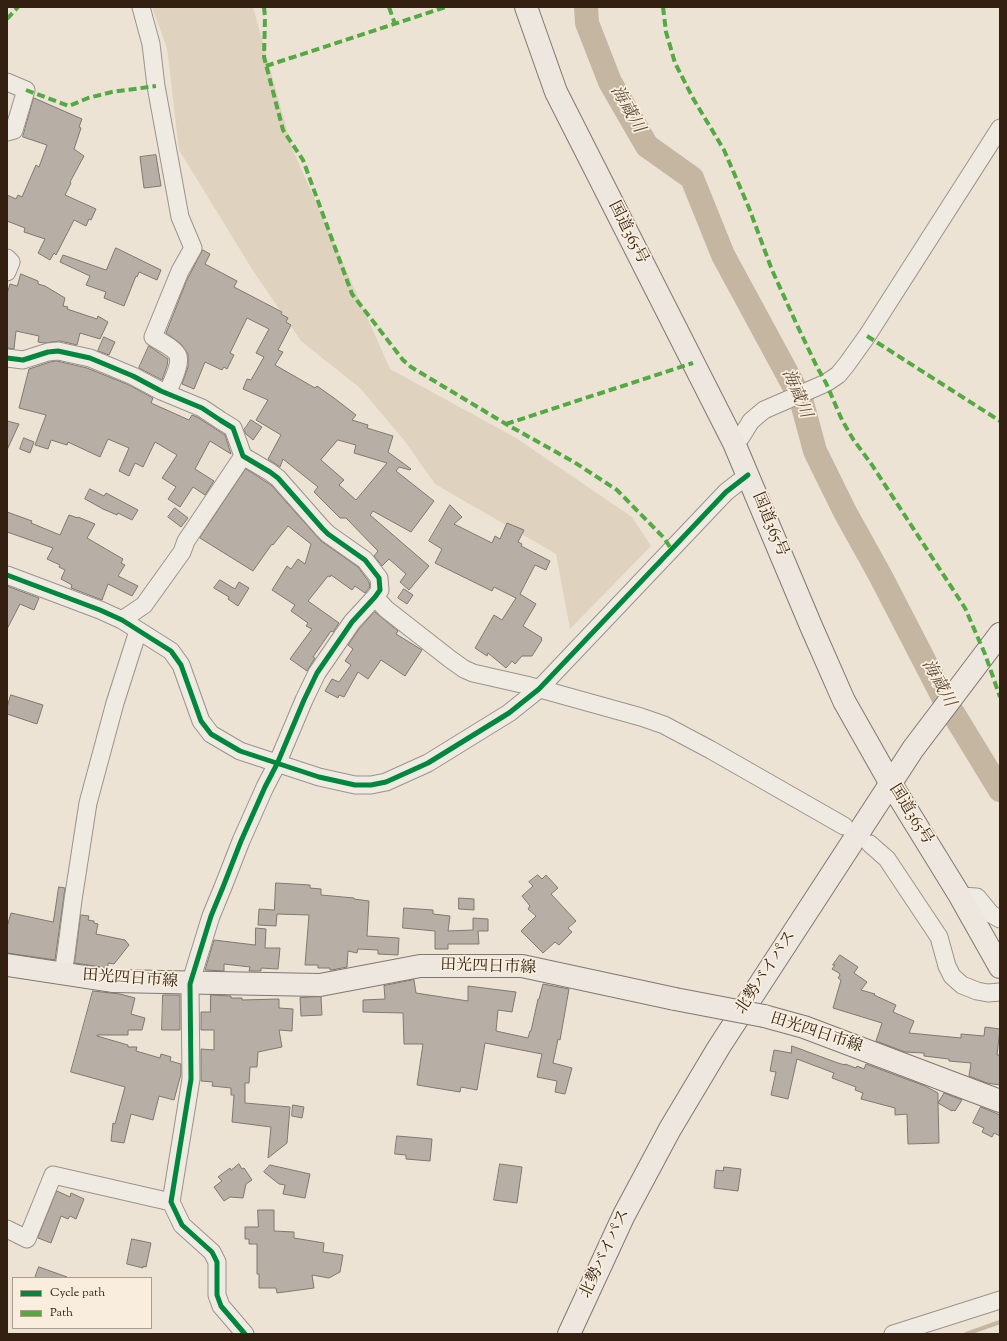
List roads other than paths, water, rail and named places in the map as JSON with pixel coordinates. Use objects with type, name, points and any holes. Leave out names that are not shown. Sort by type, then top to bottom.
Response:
[{"type":"main road","name":"国道365号","points":[[526,7],[556,92],[738,440],[748,475],[844,701],[891,784],[960,896],[1000,967]]},
{"type":"main road","name":"北勢バイパス","points":[[568,1334],[624,1215],[670,1129],[719,1047],[913,749],[994,641]]},
{"type":"main road","name":"田光四日市線","points":[[7,965],[112,981],[190,984],[320,985],[420,966],[522,966],[675,999],[764,1016],[804,1027],[1000,1100]]},
{"type":"street","points":[[141,7],[151,44],[156,86],[180,217],[193,248],[180,271],[153,337],[173,350],[178,356],[178,364],[167,393]]},
{"type":"street","points":[[7,82],[26,90],[14,130],[7,132]]},
{"type":"street","points":[[738,440],[751,421],[764,410],[822,384],[838,375],[859,348],[1000,128]]},
{"type":"street","points":[[7,258],[11,262],[7,272]]},
{"type":"street","points":[[7,358],[23,360],[48,352],[58,351],[90,358],[202,408],[233,428],[243,456],[278,478],[328,534],[365,560],[379,578],[380,590],[352,622],[317,673],[304,700],[277,764],[265,787],[211,916],[190,984],[191,1079],[171,1202],[182,1225],[212,1252],[217,1262],[217,1295],[221,1306],[245,1334]]},
{"type":"street","points":[[122,620],[144,604],[182,552],[186,542],[243,456]]},
{"type":"street","points":[[7,575],[100,610],[122,620],[171,651],[181,665],[201,721],[211,734],[240,751],[320,777],[355,785],[371,785],[386,782],[428,763],[509,713],[539,689],[726,492],[748,475]]},
{"type":"street","points":[[375,597],[386,609],[464,669],[473,674],[539,689],[641,717],[664,725],[844,826]]},
{"type":"street","points":[[63,974],[88,804],[115,703],[138,631]]},
{"type":"street","points":[[870,844],[888,859],[939,937],[947,966],[952,976],[962,985],[977,991],[988,993],[1000,992]]},
{"type":"street","points":[[960,896],[977,897],[991,914],[1000,919]]},
{"type":"street","points":[[7,1228],[27,1239],[54,1175],[171,1202]]},
{"type":"street","points":[[893,1334],[1000,1300]]},
{"type":"waterway","name":"海蔵川","points":[[586,7],[587,23],[610,82],[647,146],[692,178],[723,255],[801,399],[815,451],[845,512],[880,575],[942,695],[1000,790]]},
{"type":"waterway","points":[[966,1334],[1000,1322]]}]
